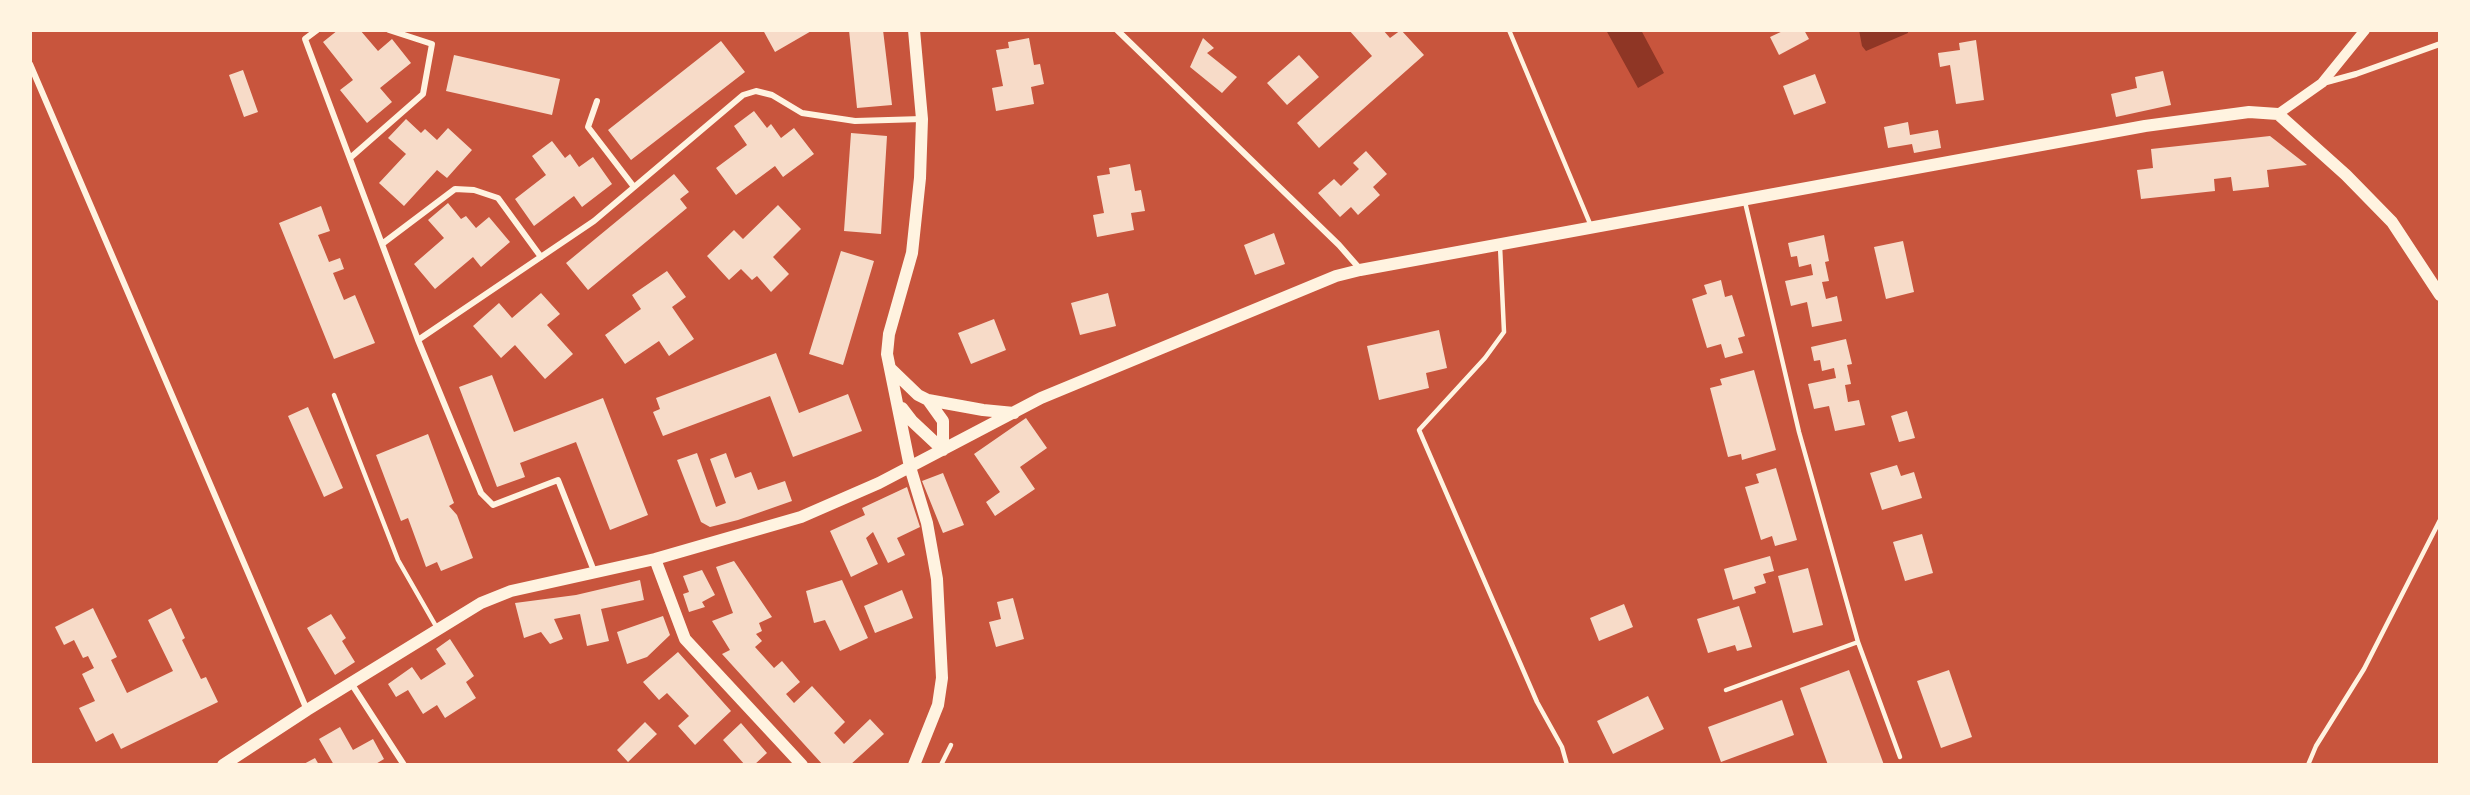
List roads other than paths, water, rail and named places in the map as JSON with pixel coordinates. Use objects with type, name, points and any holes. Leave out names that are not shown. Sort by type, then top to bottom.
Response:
[{"type":"main road","points":[[914,30],[922,119],[920,178],[912,253],[889,334],[887,354],[910,467],[927,523],[937,579],[942,678],[938,705],[914,765]]},
{"type":"main road","points":[[223,765],[307,710],[481,603],[511,591],[655,559],[801,517],[910,467],[1041,398],[1336,276],[1360,270],[2145,126],[2249,112],[2278,114],[2346,175],[2385,214],[2408,243],[2440,295]]},
{"type":"main road","points":[[890,368],[918,395],[928,400],[1014,413]]},
{"type":"main road","points":[[928,400],[943,421],[943,450]]},
{"type":"main road","points":[[899,404],[912,421],[943,450]]},
{"type":"main road","points":[[655,559],[686,639],[802,765]]},
{"type":"street","points":[[317,30],[305,39],[418,340],[482,493],[493,505],[558,480],[594,571]]},
{"type":"street","points":[[350,158],[423,94],[432,44],[388,30]]},
{"type":"street","points":[[1117,30],[1339,245],[1360,270]]},
{"type":"street","points":[[2278,114],[2322,83],[2365,30]]},
{"type":"street","points":[[2322,83],[2356,74],[2440,44]]},
{"type":"street","points":[[30,64],[307,710]]},
{"type":"street","points":[[418,340],[594,221],[743,95],[756,91],[772,96],[802,113],[855,121],[922,119]]},
{"type":"street","points":[[597,101],[588,127],[634,187]]},
{"type":"street","points":[[382,244],[454,189],[474,190],[498,198],[541,257]]},
{"type":"street","points":[[351,683],[404,765]]},
{"type":"lane","points":[[1509,30],[1591,226]]},
{"type":"lane","points":[[1744,199],[1799,432],[1858,642],[1900,757]]},
{"type":"lane","points":[[1500,246],[1504,332],[1485,358],[1419,430],[1537,702],[1562,747],[1567,765]]},
{"type":"lane","points":[[334,395],[398,560],[438,629]]},
{"type":"lane","points":[[2308,765],[2316,746],[2375,649],[2440,520]]},
{"type":"lane","points":[[1726,690],[1858,642]]},
{"type":"lane","points":[[942,765],[951,745]]}]
